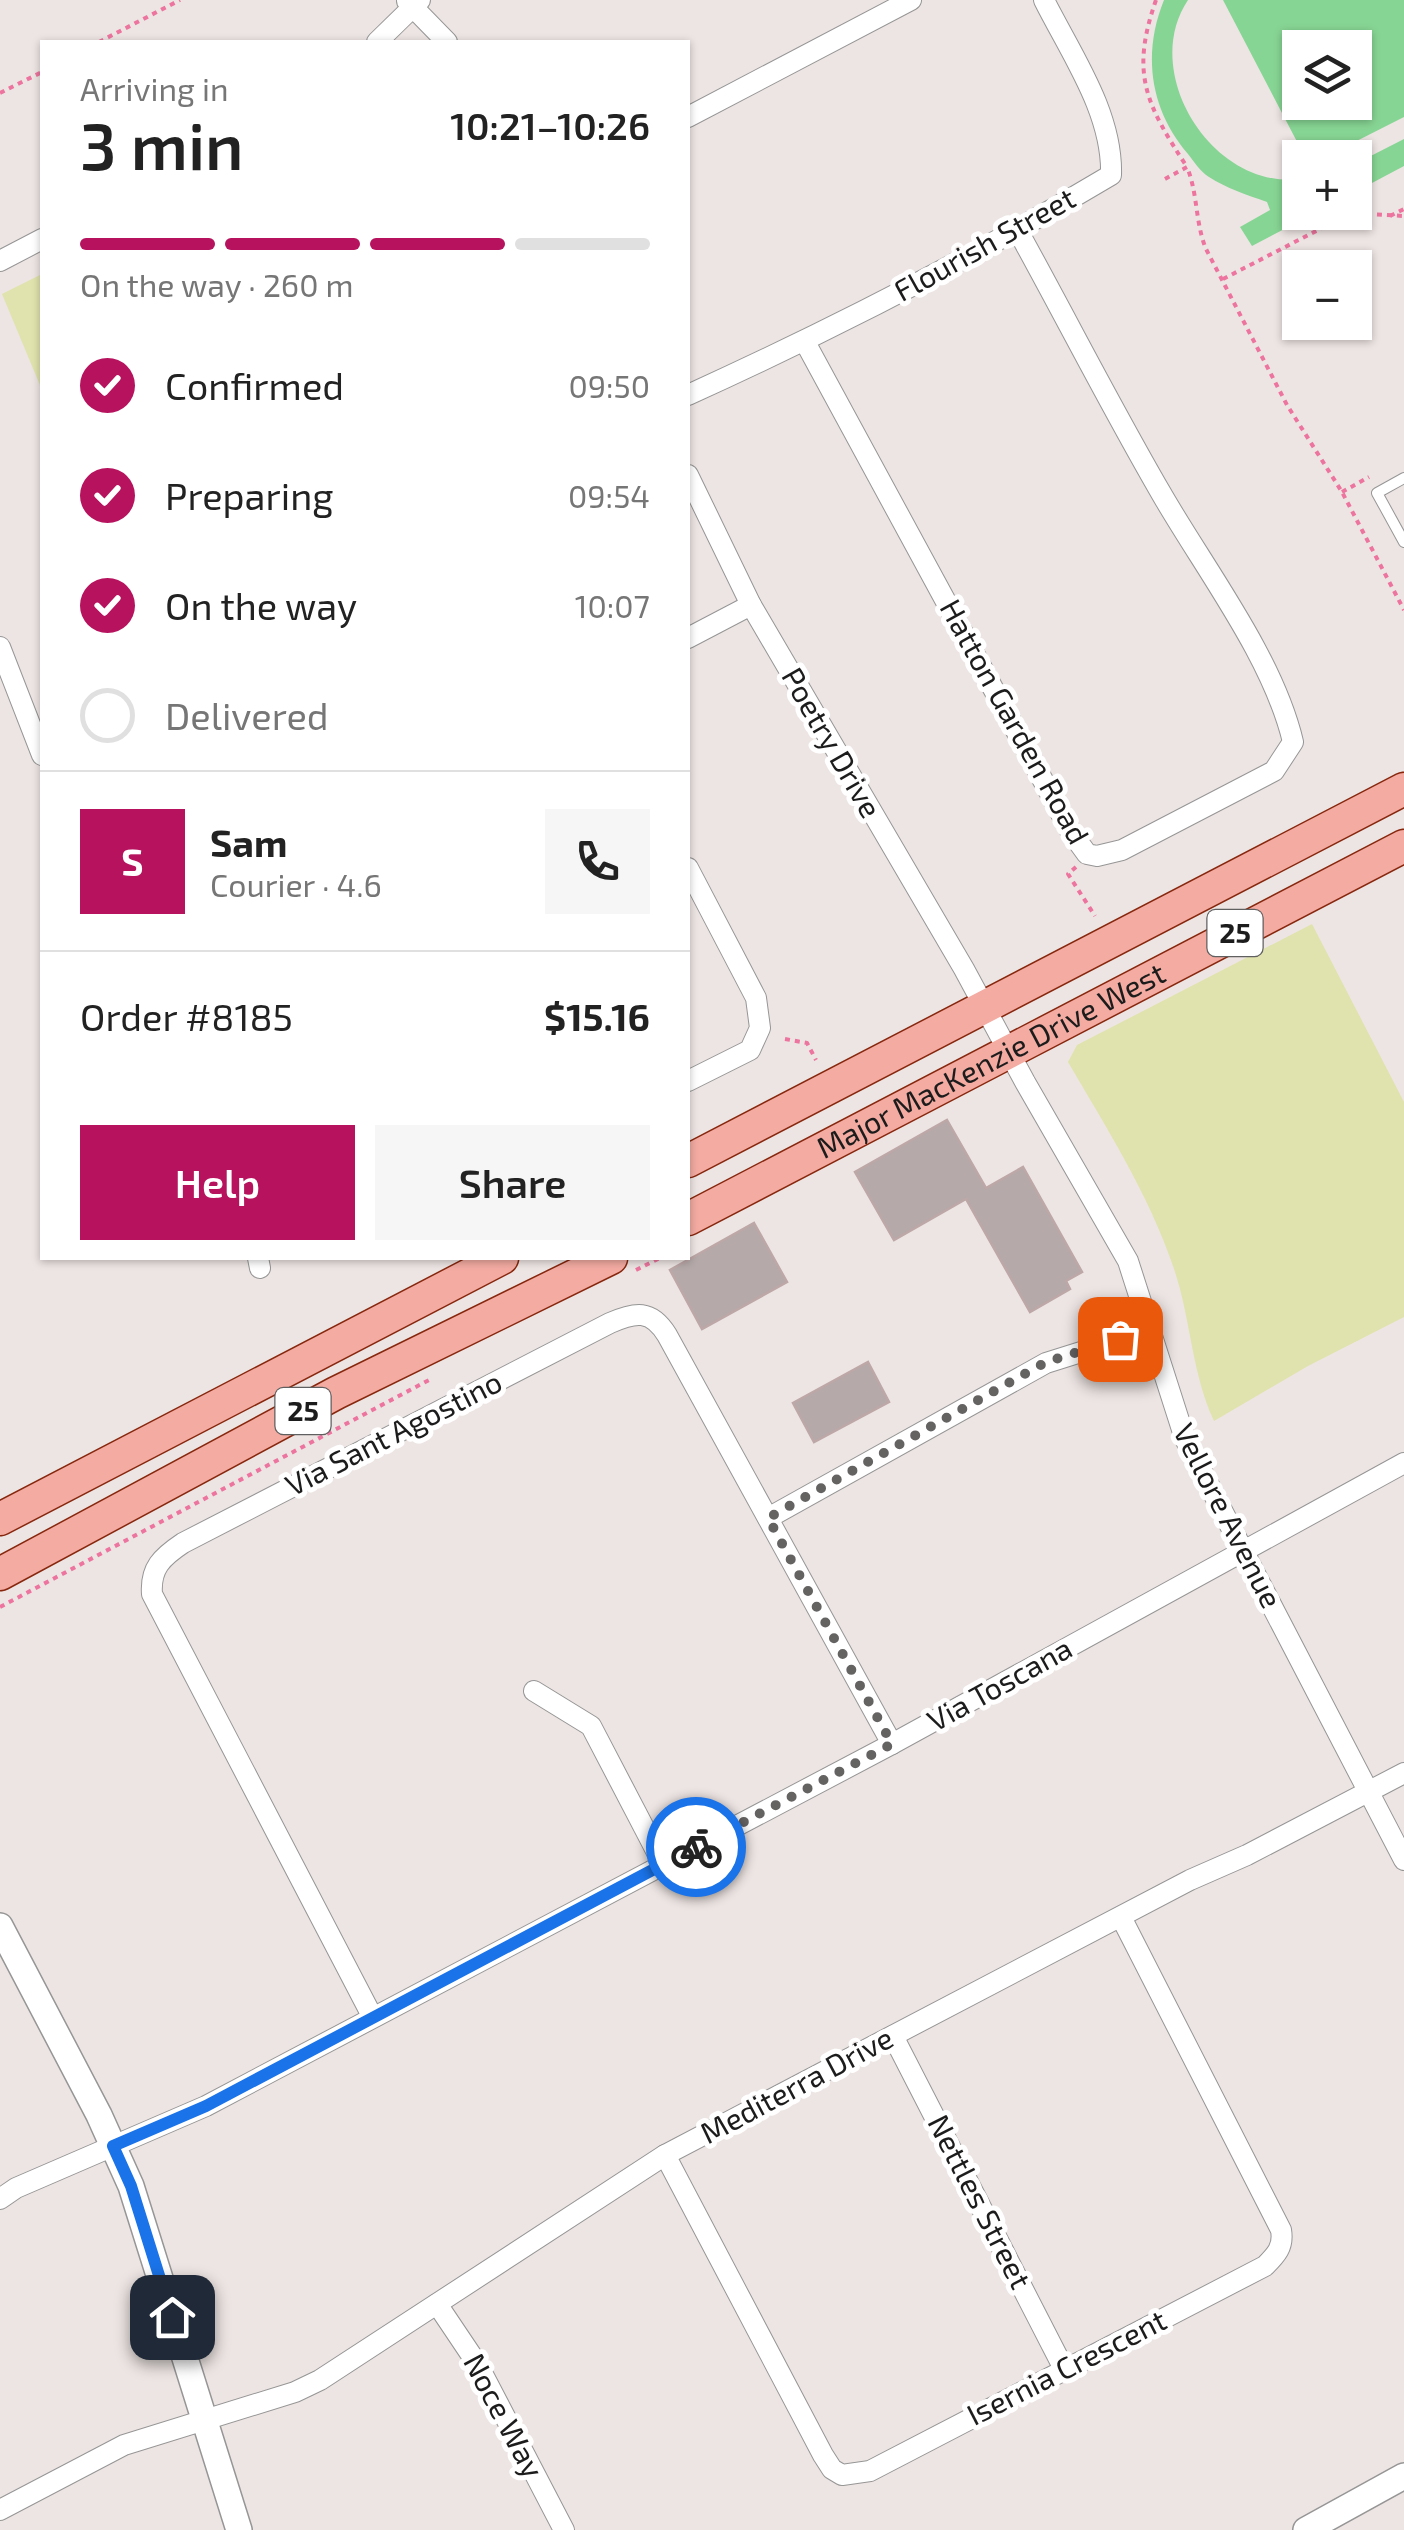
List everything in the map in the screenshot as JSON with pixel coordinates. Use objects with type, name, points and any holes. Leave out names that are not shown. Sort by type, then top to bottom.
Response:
[{"type":"main road","name":"Major MacKenzie Drive West","points":[[690,1160],[1404,789]]},
{"type":"main road","name":"Major MacKenzie Drive West","points":[[690,1218],[1404,846]]},
{"type":"main road","name":"25","points":[[0,1519],[498,1260]]},
{"type":"main road","name":"25","points":[[0,1574],[336,1393],[624,1264]]},
{"type":"street","points":[[690,115],[911,0]]},
{"type":"street","name":"Flourish Street","points":[[690,394],[805,342],[1018,231],[1110,175],[1112,147],[1103,120],[1044,0]]},
{"type":"street","points":[[380,40],[414,3],[445,40]]},
{"type":"street","name":"Hatton Garden Road","points":[[805,342],[1071,832],[1087,854],[1096,856],[1122,850],[1274,771],[1293,742],[1285,709],[1216,580],[1161,494],[1018,231]]},
{"type":"street","points":[[0,261],[40,240]]},
{"type":"street","name":"Poetry Drive","points":[[690,479],[751,605],[985,1007]]},
{"type":"street","points":[[690,637],[751,605]]},
{"type":"street","points":[[0,647],[40,750]]},
{"type":"street","points":[[690,872],[756,998],[760,1028],[750,1050],[690,1081]]},
{"type":"street","name":"Vellore Avenue","points":[[985,1007],[1128,1261],[1185,1440],[1404,1860]]},
{"type":"street","name":"Via Sant Agostino","points":[[372,2016],[158,1608],[151,1579],[156,1565],[168,1553],[201,1534],[592,1332],[641,1313],[654,1317],[661,1326],[892,1744]]},
{"type":"street","points":[[768,1518],[1046,1362],[1151,1330]]},
{"type":"street","name":"Via Toscana","points":[[0,2199],[16,2188],[206,2106],[892,1744],[1404,1463]]},
{"type":"street","points":[[534,1691],[591,1726],[663,1864]]},
{"type":"street","name":"Mediterra Drive","points":[[0,2510],[124,2445],[320,2380],[665,2155],[1404,1773]]},
{"type":"street","name":"Isernia Crescent","points":[[665,2155],[823,2455],[842,2475],[870,2471],[1264,2266],[1278,2254],[1283,2241],[1277,2220],[1121,1917]]},
{"type":"street","points":[[0,1926],[131,2186],[239,2530]]},
{"type":"street","name":"Nettles Street","points":[[893,2036],[1064,2369]]},
{"type":"street","name":"Noce Way","points":[[437,2304],[478,2365],[564,2530]]},
{"type":"street","points":[[1306,2530],[1404,2476]]},
{"type":"lane","points":[[1404,478],[1377,493],[1404,542]]},
{"type":"path","points":[[103,40],[180,0]]},
{"type":"path","points":[[1156,0],[1144,34],[1142,75],[1155,118],[1192,181],[1198,230],[1288,405],[1342,492],[1404,610]]},
{"type":"path","points":[[0,93],[40,73]]},
{"type":"path","points":[[1164,179],[1186,167]]},
{"type":"path","points":[[1390,216],[1404,209]]},
{"type":"path","points":[[1222,279],[1351,213],[1404,216]]},
{"type":"path","points":[[1087,854],[1068,874],[1096,916]]},
{"type":"path","points":[[786,1039],[808,1043],[816,1060]]},
{"type":"path","points":[[0,1607],[431,1379]]},
{"type":"green space","points":[[1164,0],[1188,0],[1175,29],[1173,60],[1179,92],[1193,121],[1213,146],[1239,166],[1282,178],[1283,230],[1252,246],[1240,227],[1270,210],[1267,202],[1230,188],[1203,172],[1165,119],[1152,61],[1157,20]]},
{"type":"green space","points":[[1223,0],[1404,0],[1404,117],[1359,140],[1296,140],[1286,120],[1372,120],[1372,30],[1282,30],[1282,113]]},
{"type":"green space","points":[[1404,139],[1404,166],[1372,183],[1372,155]]},
{"type":"green space","points":[[40,275],[40,385],[2,294]]},
{"type":"green space","points":[[1312,924],[1404,1102],[1404,1317],[1308,1366],[1214,1421],[1200,1383],[1179,1285],[1163,1240],[1126,1162],[1068,1062],[1077,1045]]},
{"type":"building","points":[[947,1120],[986,1188],[1023,1167],[1082,1272],[1066,1281],[1070,1289],[1030,1312],[966,1199],[894,1240],[855,1172]]},
{"type":"building","points":[[754,1223],[787,1282],[702,1329],[670,1270]]},
{"type":"building","points":[[868,1362],[889,1402],[814,1442],[793,1403]]},
{"type":"way so far","points":[[696,1847],[892,1744],[768,1518],[1046,1362],[1120,1339]]},
{"type":"route","points":[[172,2317],[131,2186],[113,2146],[206,2106],[696,1847]]}]
